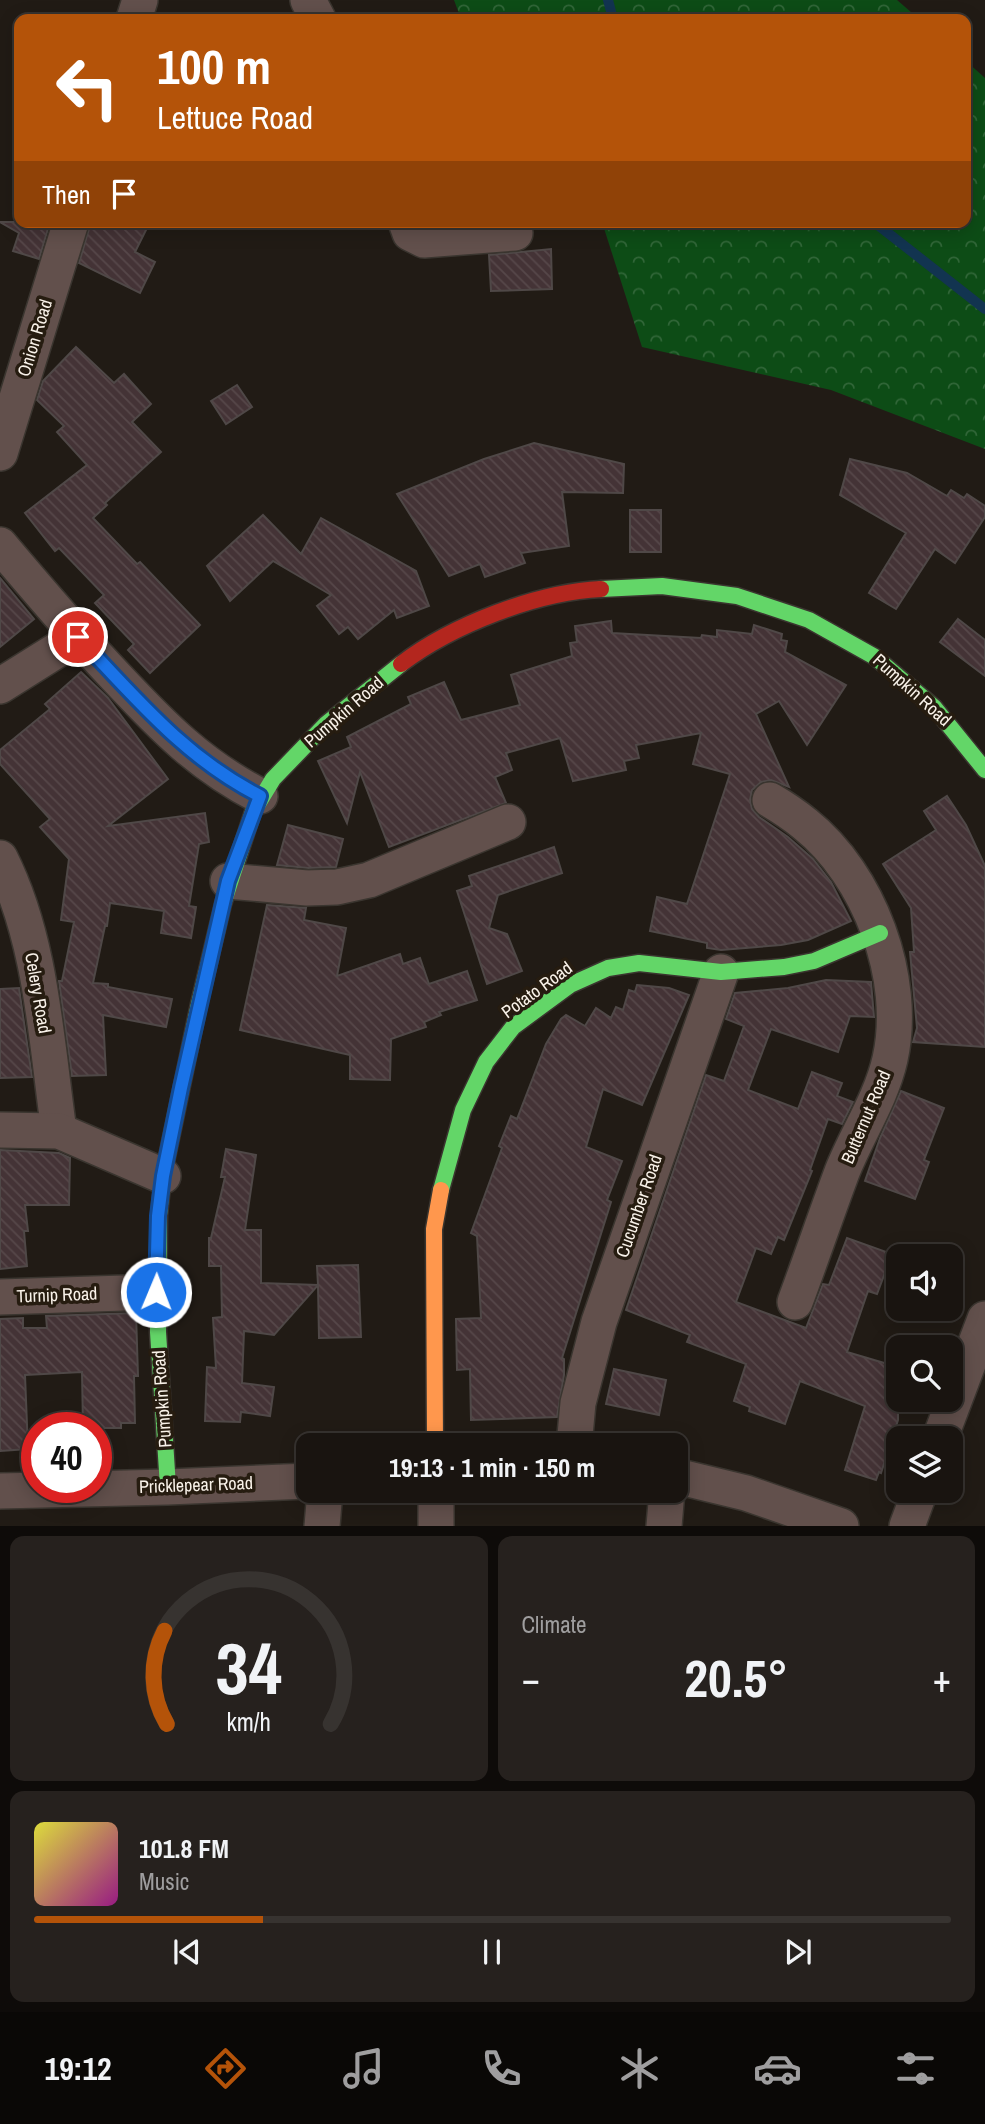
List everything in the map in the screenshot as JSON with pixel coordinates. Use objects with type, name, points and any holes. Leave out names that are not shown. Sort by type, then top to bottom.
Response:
[{"type":"street","name":"Onion Road","points":[[0,453],[69,228]]},
{"type":"street","points":[[408,228],[410,233],[424,240],[515,233]]},
{"type":"street","points":[[0,545],[78,637],[164,728],[228,780],[260,796]]},
{"type":"street","name":"Pumpkin Road","points":[[168,1487],[156,1292],[158,1216],[163,1176],[228,881],[260,796],[318,730],[434,641],[482,618],[530,601],[615,586],[663,585],[744,596],[794,612],[869,652],[923,695],[950,722],[985,770]]},
{"type":"street","points":[[0,686],[78,637]]},
{"type":"street","name":"Butternut Road","points":[[770,800],[806,824],[826,844],[847,869],[865,898],[880,933],[891,980],[893,1007],[890,1057],[884,1078],[842,1172],[794,1302]]},
{"type":"street","points":[[228,881],[307,888],[337,887],[369,880],[508,822]]},
{"type":"street","name":"Celery Road","points":[[0,859],[22,914],[36,969],[58,1131]]},
{"type":"street","name":"Potato Road","points":[[435,1433],[434,1229],[443,1181],[463,1110],[486,1062],[513,1027],[570,985],[607,968],[639,963],[721,972],[784,967],[814,961],[880,933]]},
{"type":"street","name":"Cucumber Road","points":[[575,1433],[578,1403],[599,1322],[721,972]]},
{"type":"street","points":[[0,1130],[58,1131],[163,1176]]},
{"type":"street","name":"Turnip Road","points":[[0,1297],[156,1292]]},
{"type":"street","points":[[945,1426],[985,1319]]},
{"type":"street","points":[[688,1479],[746,1493],[841,1525]]},
{"type":"street","name":"Pricklepear Road","points":[[0,1490],[168,1487],[296,1481]]},
{"type":"street","points":[[322,1525],[324,1503]]},
{"type":"street","points":[[436,1503],[436,1525]]},
{"type":"street","points":[[664,1525],[666,1503]]},
{"type":"street","points":[[907,1525],[915,1503]]},
{"type":"green space","points":[[454,0],[897,0],[913,14],[459,14]]},
{"type":"green space","points":[[971,65],[985,78],[985,449],[831,390],[642,347],[604,228],[971,228]]},
{"type":"building","points":[[0,222],[14,222],[14,228],[48,228],[39,259],[13,251],[19,233]]},
{"type":"building","points":[[89,228],[147,228],[135,252],[155,262],[140,293],[79,263]]},
{"type":"building","points":[[551,249],[552,289],[491,291],[489,255]]},
{"type":"building","points":[[76,347],[114,383],[124,374],[151,404],[132,422],[161,452],[105,503],[107,505],[93,518],[137,564],[140,562],[200,625],[150,673],[128,650],[134,644],[95,603],[104,595],[59,548],[55,551],[25,513],[87,465],[57,432],[64,426],[37,400],[43,381]]},
{"type":"building","points":[[237,385],[252,407],[226,424],[211,401]]},
{"type":"building","points":[[534,443],[624,464],[623,493],[562,492],[569,546],[521,553],[525,563],[485,577],[480,564],[449,576],[397,494],[484,459]]},
{"type":"building","points":[[850,459],[907,473],[947,496],[951,490],[964,498],[967,494],[985,506],[985,517],[955,563],[935,549],[896,609],[869,593],[906,533],[840,495]]},
{"type":"building","points":[[630,510],[661,510],[661,552],[630,552]]},
{"type":"building","points":[[263,515],[301,554],[321,518],[416,571],[429,606],[397,618],[394,610],[358,639],[348,627],[339,634],[317,606],[331,595],[273,561],[230,601],[207,566]]},
{"type":"building","points":[[0,578],[34,619],[0,647]]},
{"type":"building","points":[[958,619],[985,640],[985,676],[940,642]]},
{"type":"building","points":[[611,621],[612,633],[701,638],[702,635],[717,637],[717,630],[752,634],[754,625],[782,634],[781,640],[787,641],[785,652],[846,685],[807,745],[779,701],[756,714],[789,787],[771,780],[761,782],[752,790],[750,800],[752,809],[759,817],[813,859],[831,882],[851,921],[808,940],[721,950],[707,948],[707,943],[650,931],[657,897],[687,904],[730,774],[693,764],[701,733],[636,745],[639,758],[624,761],[626,770],[573,781],[560,738],[506,753],[512,770],[495,777],[506,803],[389,847],[360,772],[347,823],[318,761],[351,747],[347,737],[411,704],[408,697],[444,682],[461,720],[520,705],[511,675],[572,656],[570,643],[577,642],[575,626]]},
{"type":"building","points":[[81,672],[108,698],[168,779],[108,826],[205,813],[209,842],[199,844],[189,906],[196,907],[191,938],[161,933],[164,911],[110,903],[93,983],[172,999],[166,1027],[103,1015],[106,1075],[72,1076],[59,981],[62,981],[74,922],[61,920],[69,859],[40,827],[50,819],[0,764],[0,750],[50,709],[45,704]]},
{"type":"building","points":[[947,796],[966,825],[985,866],[985,1047],[913,1042],[917,1028],[910,952],[914,952],[911,908],[883,864],[936,830],[924,811]]},
{"type":"building","points":[[288,825],[343,839],[336,867],[277,865]]},
{"type":"building","points":[[554,847],[562,873],[498,895],[489,928],[507,934],[522,971],[487,984],[457,891],[472,886],[469,876]]},
{"type":"building","points":[[267,905],[306,908],[304,920],[346,928],[337,976],[400,954],[403,964],[420,958],[429,984],[467,971],[477,1000],[439,1012],[441,1015],[424,1022],[426,1027],[391,1039],[390,1080],[350,1079],[350,1055],[240,1030]]},
{"type":"building","points":[[826,980],[871,982],[874,1017],[850,1016],[838,1052],[771,1029],[748,1090],[798,1109],[812,1072],[842,1083],[837,1096],[853,1102],[842,1124],[828,1119],[810,1170],[812,1171],[784,1240],[778,1237],[771,1254],[756,1248],[736,1302],[806,1328],[823,1284],[829,1285],[847,1238],[886,1252],[886,1270],[877,1294],[868,1291],[847,1352],[886,1363],[886,1412],[898,1412],[896,1426],[886,1426],[886,1457],[876,1480],[845,1470],[865,1406],[800,1381],[785,1424],[749,1411],[750,1407],[734,1401],[746,1364],[687,1342],[690,1335],[626,1310],[706,1075],[724,1081],[744,1026],[726,1019],[735,993],[788,988]]},
{"type":"building","points":[[637,985],[669,988],[689,995],[642,1105],[603,1089],[586,1147],[622,1161],[607,1200],[611,1202],[562,1358],[564,1375],[557,1417],[471,1420],[470,1369],[457,1370],[456,1319],[481,1318],[477,1236],[471,1233],[502,1148],[499,1146],[511,1116],[517,1119],[546,1044],[561,1019],[566,1015],[585,1026],[596,1008],[611,1018],[616,1007],[623,1010],[629,990],[635,992]]},
{"type":"building","points":[[19,988],[32,1077],[0,1078],[0,989]]},
{"type":"building","points":[[901,1091],[944,1108],[924,1160],[929,1162],[915,1199],[865,1181]]},
{"type":"building","points":[[226,1149],[256,1155],[245,1230],[261,1230],[261,1283],[318,1285],[274,1335],[244,1331],[242,1383],[274,1387],[270,1416],[241,1412],[240,1422],[205,1421],[207,1367],[216,1368],[213,1318],[222,1317],[221,1266],[209,1266],[209,1238],[225,1177],[221,1177]]},
{"type":"building","points":[[0,1150],[59,1153],[70,1158],[69,1205],[25,1205],[28,1231],[24,1231],[27,1266],[0,1269]]},
{"type":"building","points":[[358,1265],[361,1337],[319,1338],[317,1266]]},
{"type":"building","points":[[136,1313],[138,1376],[134,1376],[135,1423],[121,1423],[121,1428],[112,1428],[112,1412],[83,1412],[82,1372],[25,1375],[26,1412],[21,1412],[21,1450],[0,1451],[0,1319],[23,1318],[23,1328],[47,1328],[46,1316]]},
{"type":"building","points":[[614,1369],[666,1380],[659,1415],[606,1404]]},
{"type":"waterway","points":[[608,0],[612,14]]},
{"type":"waterway","points":[[882,228],[985,309]]},
{"type":"traffic: fast","points":[[601,589],[662,586],[737,596],[809,620],[875,657],[934,707],[985,770]]},
{"type":"traffic: fast","points":[[168,1487],[158,1332],[159,1215],[163,1176],[223,904],[253,812],[273,779],[326,724],[401,664]]},
{"type":"traffic: fast","points":[[441,1190],[463,1110],[486,1062],[513,1027],[570,985],[608,968],[639,963],[721,972],[784,967],[814,961],[880,933]]},
{"type":"traffic: slow","points":[[435,1433],[434,1229],[441,1190]]},
{"type":"traffic: jam","points":[[401,664],[445,636],[496,613],[550,596],[601,589]]},
{"type":"route","points":[[78,637],[164,728],[191,752],[228,780],[260,796],[228,881],[181,1088],[163,1176],[158,1216],[156,1292]]}]
